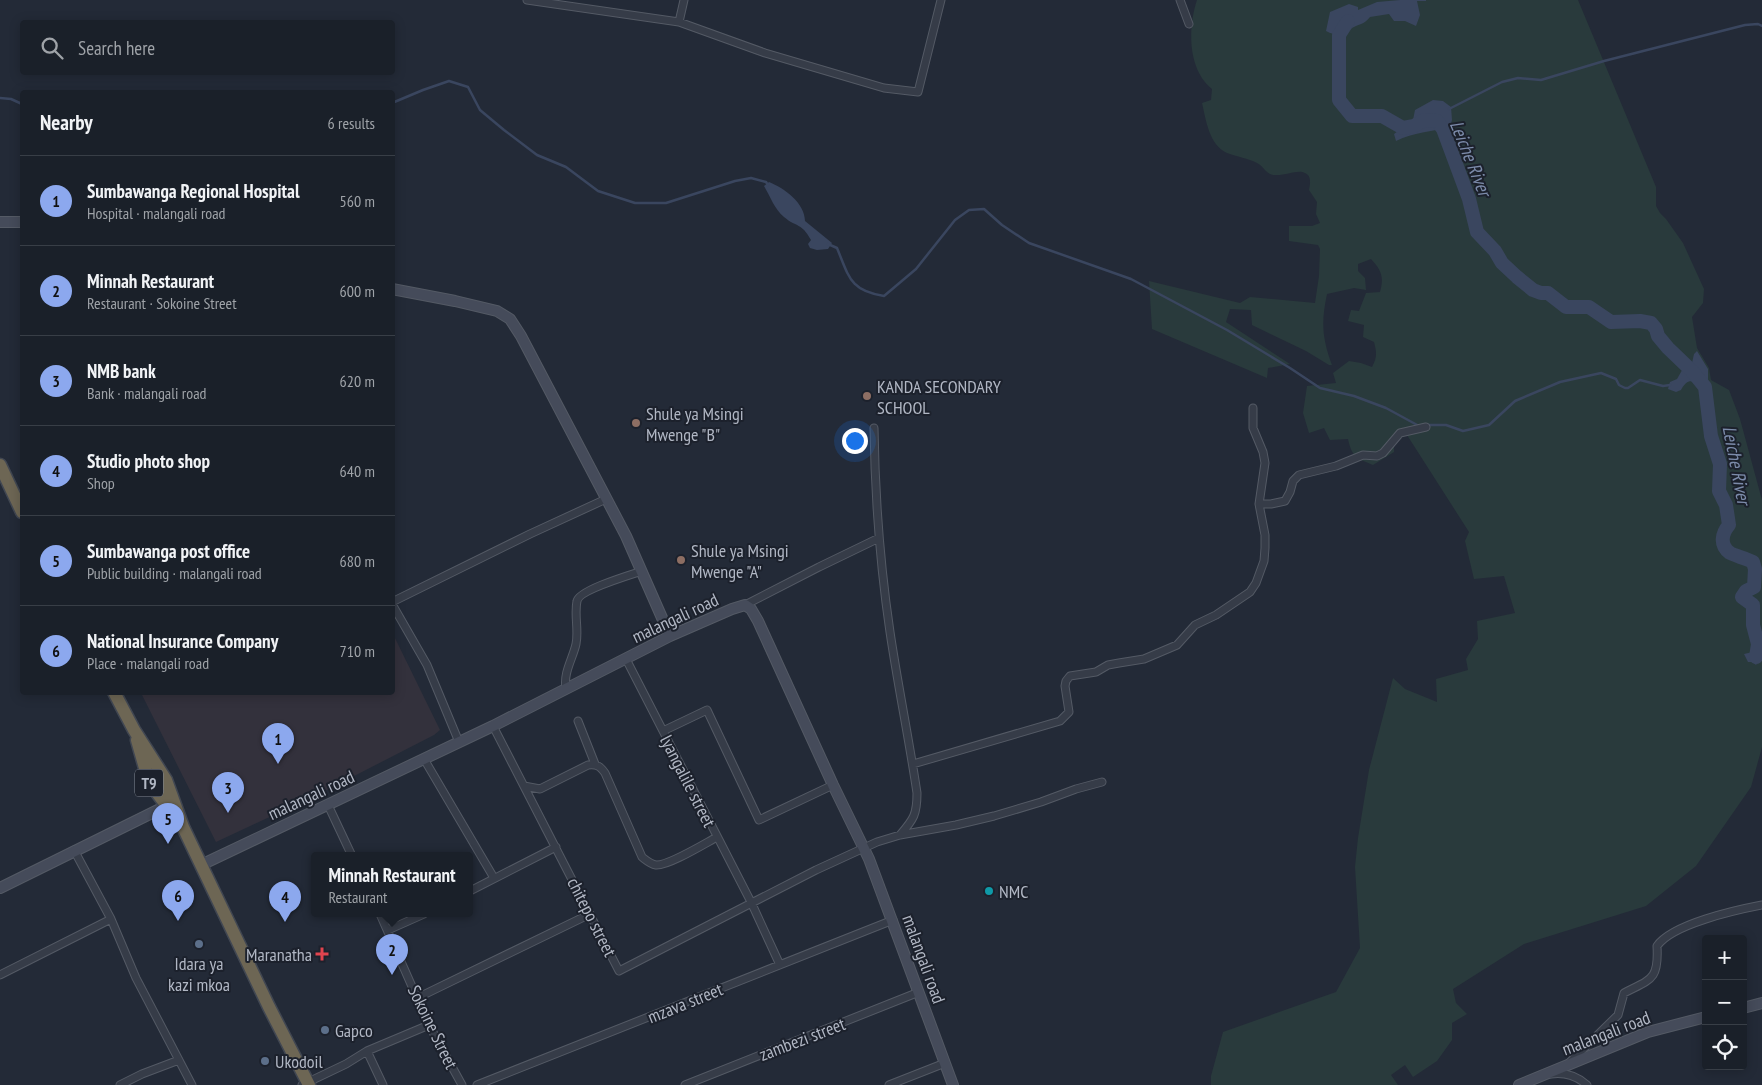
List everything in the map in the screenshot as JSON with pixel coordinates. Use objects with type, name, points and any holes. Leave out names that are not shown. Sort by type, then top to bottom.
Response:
[{"type":"highway","points":[[0,465],[20,508]]},
{"type":"highway","name":"T9","points":[[116,695],[134,730],[162,771],[183,827],[306,1084]]},
{"type":"highway","name":"T9","points":[[134,730],[148,779],[155,792],[183,827]]},
{"type":"highway","points":[[148,779],[154,773],[162,771]]},
{"type":"highway","points":[[155,792],[163,790],[168,784]]},
{"type":"street","points":[[527,0],[679,22],[774,56],[884,88],[918,92],[941,0]]},
{"type":"street","points":[[679,22],[684,0]]},
{"type":"street","points":[[1180,0],[1189,24]]},
{"type":"street","points":[[0,222],[20,222]]},
{"type":"street","points":[[395,290],[496,311],[510,319],[521,336],[626,536],[670,636]]},
{"type":"street","points":[[912,764],[1060,721],[1069,712],[1065,686],[1070,676],[1096,672],[1108,665],[1119,662],[1144,659],[1171,648],[1181,641],[1195,625],[1216,615],[1250,592],[1256,583],[1264,561],[1265,534],[1259,504],[1265,463],[1264,452],[1253,428],[1253,408]]},
{"type":"street","points":[[1259,504],[1284,501],[1290,492],[1293,481],[1299,475],[1336,466],[1363,455],[1376,456],[1383,452],[1400,433],[1426,427]]},
{"type":"street","points":[[874,428],[879,538],[891,640],[917,793],[917,811],[900,835]]},
{"type":"street","points":[[395,602],[522,538],[606,499]]},
{"type":"street","points":[[745,605],[879,538]]},
{"type":"street","points":[[566,688],[565,677],[578,634],[576,603],[578,597],[642,571]]},
{"type":"street","name":"malangali road","points":[[201,865],[493,726],[670,636],[745,605],[751,609],[758,621],[833,785],[870,859],[953,1085]]},
{"type":"street","points":[[395,608],[427,665],[460,742]]},
{"type":"street","name":"lyangalile street","points":[[626,659],[751,902],[780,965]]},
{"type":"street","points":[[663,731],[707,710],[759,820],[833,785]]},
{"type":"street","points":[[578,721],[595,764]]},
{"type":"street","name":"chitepo street","points":[[493,726],[590,914],[617,973],[751,902],[864,848],[900,835],[956,826],[994,816],[1102,782]]},
{"type":"street","points":[[424,759],[494,878]]},
{"type":"street","points":[[524,786],[540,788],[588,765],[595,764],[600,766],[605,773],[642,857],[650,864],[658,865],[667,862],[717,838]]},
{"type":"street","points":[[328,805],[350,852]]},
{"type":"street","points":[[0,888],[166,806]]},
{"type":"street","points":[[473,889],[556,847]]},
{"type":"street","points":[[74,850],[111,919],[136,978],[192,1085]]},
{"type":"street","points":[[1566,1066],[1618,1015],[1624,993],[1651,978],[1658,966],[1656,946],[1660,941],[1711,916],[1762,905]]},
{"type":"street","points":[[417,998],[590,914]]},
{"type":"street","name":"Sokoine Street","points":[[382,917],[429,1025],[462,1085]]},
{"type":"street","points":[[388,930],[417,917]]},
{"type":"street","points":[[0,975],[111,919]]},
{"type":"street","name":"mzava street","points":[[476,1085],[892,920]]},
{"type":"street","name":"zambezi street","points":[[685,1085],[919,992]]},
{"type":"street","points":[[1747,1007],[1762,1003]]},
{"type":"street","name":"malangali road","points":[[1519,1085],[1648,1032],[1702,1018]]},
{"type":"street","points":[[306,1084],[367,1052],[429,1025]]},
{"type":"street","points":[[367,1052],[383,1085]]},
{"type":"street","points":[[120,1085],[142,1074],[179,1060]]},
{"type":"street","points":[[889,1085],[945,1063]]},
{"type":"street","points":[[1537,1077],[1557,1073],[1568,1074],[1588,1085]]},
{"type":"shaded area","points":[[1197,0],[1578,0],[1656,187],[1656,206],[1683,243],[1704,289],[1703,303],[1692,317],[1697,348],[1709,368],[1711,380],[1729,390],[1740,419],[1762,500],[1762,747],[1751,787],[1696,866],[1646,906],[1524,944],[1453,989],[1456,1003],[1467,1014],[1452,1023],[1452,1040],[1437,1061],[1413,1077],[1405,1065],[1391,1075],[1398,1085],[1211,1085],[1211,1076],[1223,1032],[1336,992],[1360,948],[1355,867],[1358,838],[1369,770],[1393,678],[1405,689],[1437,702],[1436,679],[1468,670],[1466,659],[1478,639],[1477,621],[1515,613],[1504,576],[1474,579],[1465,541],[1469,532],[1407,435],[1394,441],[1394,452],[1373,465],[1362,461],[1353,453],[1348,439],[1330,440],[1324,428],[1309,433],[1303,413],[1307,386],[1336,383],[1333,373],[1349,361],[1372,367],[1375,361],[1374,342],[1363,337],[1364,325],[1348,321],[1351,310],[1359,311],[1366,293],[1380,292],[1381,274],[1371,259],[1358,264],[1358,271],[1365,278],[1366,290],[1354,288],[1327,294],[1324,330],[1326,346],[1332,365],[1252,325],[1251,310],[1230,309],[1226,322],[1290,364],[1268,368],[1267,378],[1152,329],[1149,281],[1240,303],[1250,297],[1315,303],[1319,276],[1320,249],[1318,245],[1289,241],[1289,226],[1312,226],[1320,223],[1316,214],[1317,202],[1309,190],[1309,176],[1302,172],[1272,175],[1254,161],[1227,153],[1212,138],[1202,103],[1211,100],[1212,89],[1204,81],[1198,70],[1192,47],[1192,22]]},
{"type":"shaded area","points":[[395,638],[440,730],[434,735],[323,792],[216,842],[142,695],[395,695]]},
{"type":"water","points":[[1426,0],[1417,1],[1420,15],[1416,26],[1405,21],[1394,21],[1389,14],[1370,17],[1364,23],[1339,35],[1326,31],[1330,12],[1349,4],[1358,7],[1358,10],[1377,2]]},
{"type":"water","points":[[1433,100],[1443,101],[1451,107],[1452,120],[1450,127],[1416,134],[1396,141],[1394,134],[1413,120],[1415,110]]},
{"type":"water","points":[[769,182],[787,192],[798,202],[805,221],[832,243],[828,249],[817,250],[810,248],[808,244],[811,240],[804,230],[784,217],[775,207],[764,186]]},
{"type":"water","points":[[1697,351],[1708,369],[1708,396],[1704,396],[1697,384],[1691,381],[1676,392],[1668,389],[1670,382],[1677,379],[1685,365],[1692,363],[1694,354]]},
{"type":"water","points":[[1761,650],[1762,656],[1756,665],[1753,662],[1748,662],[1744,654]]},
{"type":"waterway","name":"Leiche River","points":[[1348,21],[1339,35],[1339,100],[1352,116],[1382,116],[1403,128],[1414,126],[1424,120],[1437,121],[1443,129],[1469,199],[1477,232],[1495,251],[1502,263],[1533,290],[1548,293],[1566,307],[1589,307],[1611,322],[1640,321],[1651,323],[1656,329],[1658,336],[1668,348],[1692,371],[1705,387],[1711,436],[1720,464],[1719,491],[1726,505],[1729,525],[1723,535],[1723,543],[1730,553],[1753,562],[1755,569],[1754,587],[1746,591],[1742,597],[1753,605],[1753,625],[1758,644],[1756,657]]},
{"type":"waterway","points":[[1449,109],[1502,82],[1518,78],[1541,80],[1604,61],[1745,25],[1758,24],[1762,26]]},
{"type":"waterway","points":[[395,102],[449,81],[468,87],[480,110],[537,155],[566,167],[598,191],[635,203],[666,203],[735,181],[751,178],[766,182],[768,185]]},
{"type":"waterway","points":[[0,98],[11,99],[20,103]]},
{"type":"waterway","points":[[828,244],[837,248],[848,275],[857,286],[873,294],[884,296],[916,269],[955,220],[969,210],[984,209],[1002,225],[1029,243],[1131,279],[1227,330],[1320,388],[1354,396],[1386,408],[1419,426],[1421,425]]},
{"type":"waterway","points":[[1427,425],[1446,425],[1463,431],[1489,425],[1515,401],[1560,382],[1601,373],[1616,379],[1619,385],[1625,388],[1640,380],[1663,386],[1670,385]]},
{"type":"place","name":"KANDA SECONDARY SCHOOL","points":[[867,396]]},
{"type":"place","name":"Shule ya Msingi Mwenge \"B\"","points":[[636,423]]},
{"type":"place","name":"Shule ya Msingi Mwenge \"A\"","points":[[681,560]]},
{"type":"place","name":"Sumbawanga Regional Hospital","points":[[278,764]]},
{"type":"place","name":"NMB bank","points":[[228,813]]},
{"type":"place","name":"Sumbawanga post office","points":[[168,844]]},
{"type":"place","name":"NMC","points":[[989,891]]},
{"type":"place","name":"National Insurance Company","points":[[178,921]]},
{"type":"place","name":"Studio photo shop","points":[[285,922]]},
{"type":"place","name":"Idara ya kazi mkoa","points":[[199,944]]},
{"type":"place","name":"Maranatha","points":[[322,954]]},
{"type":"place","name":"Minnah Restaurant","points":[[392,975]]},
{"type":"place","name":"Gapco","points":[[325,1030]]},
{"type":"place","name":"Ukodoil","points":[[265,1061]]}]
